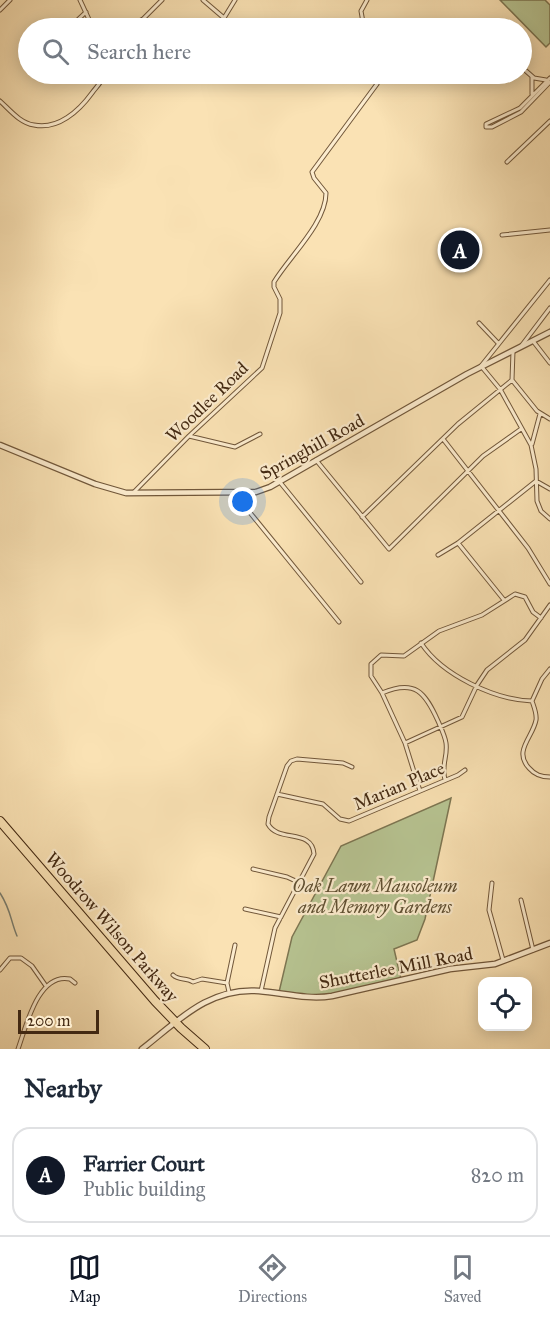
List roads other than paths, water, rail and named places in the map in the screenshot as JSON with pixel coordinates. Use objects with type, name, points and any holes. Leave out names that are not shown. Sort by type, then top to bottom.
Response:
[{"type":"highway","name":"Woodrow Wilson Parkway","points":[[0,821],[176,1023],[205,1049]]},
{"type":"street","points":[[0,10],[10,0]]},
{"type":"street","points":[[80,0],[89,18]]},
{"type":"street","points":[[144,18],[162,0]]},
{"type":"street","points":[[203,0],[224,18],[235,0]]},
{"type":"street","points":[[362,18],[361,11],[367,0]]},
{"type":"street","points":[[80,18],[86,12]]},
{"type":"street","points":[[532,76],[549,81]]},
{"type":"street","points":[[531,97],[532,80]]},
{"type":"street","points":[[549,81],[521,112],[492,128],[486,127],[487,124],[516,110],[549,81]]},
{"type":"street","points":[[0,101],[26,123],[48,125],[80,109],[100,84]]},
{"type":"street","name":"Woodlee Road","points":[[133,494],[189,436],[263,366],[280,313],[280,299],[274,282],[314,226],[325,200],[326,193],[312,172],[377,84]]},
{"type":"street","points":[[507,162],[550,121]]},
{"type":"street","points":[[502,235],[550,230]]},
{"type":"street","points":[[531,445],[500,390],[481,366],[550,280]]},
{"type":"street","points":[[520,347],[550,308]]},
{"type":"street","points":[[479,323],[498,344]]},
{"type":"street","name":"Springhill Road","points":[[0,445],[108,489],[133,494],[258,492],[481,366],[550,332]]},
{"type":"street","points":[[533,340],[550,363]]},
{"type":"street","points":[[513,351],[512,380],[540,414],[550,419]]},
{"type":"street","points":[[362,517],[443,439],[512,380]]},
{"type":"street","points":[[540,414],[531,445],[538,506],[550,519]]},
{"type":"street","points":[[316,460],[388,549],[483,456],[521,429]]},
{"type":"street","points":[[189,436],[235,447],[260,434]]},
{"type":"street","points":[[443,439],[528,548],[550,585]]},
{"type":"street","points":[[279,481],[361,582]]},
{"type":"street","points":[[536,481],[550,489]]},
{"type":"street","points":[[438,555],[458,543],[536,481]]},
{"type":"street","points":[[234,493],[339,622]]},
{"type":"street","points":[[458,543],[504,600]]},
{"type":"street","points":[[420,791],[405,743],[382,693],[370,674],[372,661],[381,655],[404,656],[444,628],[484,614],[513,595],[522,595],[526,598],[533,612],[541,618]]},
{"type":"street","points":[[405,743],[462,717],[477,685],[494,663],[526,639],[550,606]]},
{"type":"street","points":[[422,643],[430,656],[444,668],[503,696],[532,701]]},
{"type":"street","points":[[550,669],[542,679],[532,701],[536,720],[525,744],[524,759],[534,773],[542,777],[550,777]]},
{"type":"street","points":[[382,693],[400,686],[409,687],[417,691],[430,704],[446,745],[443,765],[446,780]]},
{"type":"street","points":[[261,991],[274,933],[313,858],[314,849],[305,839],[276,832],[270,827],[268,819],[287,766],[295,759],[343,763],[352,767]]},
{"type":"street","name":"Marian Place","points":[[277,794],[323,804],[340,819],[348,821],[459,775],[465,770]]},
{"type":"street","points":[[253,869],[287,877],[300,883]]},
{"type":"street","points":[[492,883],[489,908],[503,961]]},
{"type":"street","points":[[521,900],[533,950]]},
{"type":"street","points":[[244,909],[281,917]]},
{"type":"street","name":"Shutterlee Mill Road","points":[[142,1049],[208,1000],[229,992],[261,991],[328,997],[450,969],[503,961],[550,943]]},
{"type":"street","points":[[229,992],[227,983],[235,945]]},
{"type":"street","points":[[0,970],[8,960],[19,957],[32,966],[46,986]]},
{"type":"street","points":[[172,975],[178,979],[189,979],[193,982],[202,979],[227,983]]},
{"type":"street","points":[[18,1049],[37,998],[46,986],[62,978],[70,979],[75,983]]},
{"type":"waterway","points":[[0,893],[17,936]]},
{"type":"place","name":"Farrier Court","points":[[460,250]]},
{"type":"park label","name":"Oak Lawn Mausoleum and Memory Gardens","points":[[375,896]]}]
